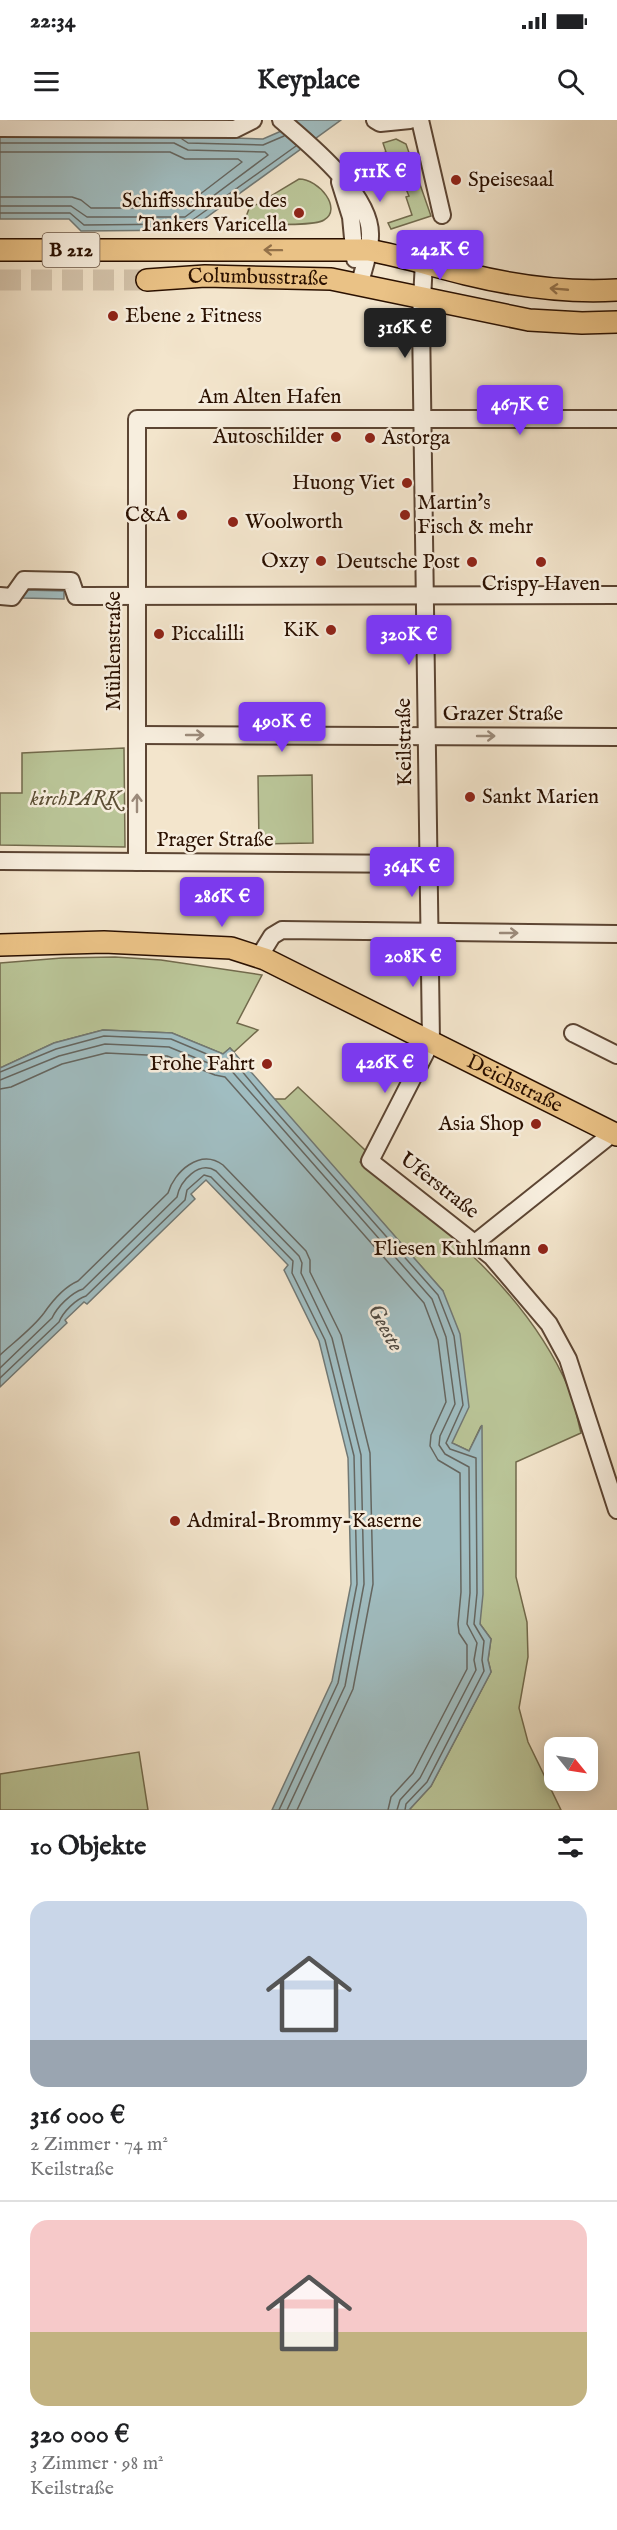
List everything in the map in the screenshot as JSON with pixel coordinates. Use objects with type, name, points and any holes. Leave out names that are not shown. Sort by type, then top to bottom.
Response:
[{"type":"main road","name":"Columbusstraße","points":[[0,249],[361,250],[424,261],[464,274],[516,285],[590,292],[617,290]]},
{"type":"main road","name":"Columbusstraße","points":[[147,280],[262,276],[331,279],[530,320],[582,323],[617,322]]},
{"type":"main road","name":"Deichstraße","points":[[0,945],[115,942],[231,948],[258,957],[615,1134]]},
{"type":"street","points":[[0,128],[235,129],[253,120]]},
{"type":"street","points":[[375,120],[380,123],[409,120]]},
{"type":"street","points":[[420,120],[442,215]]},
{"type":"street","points":[[283,122],[337,173],[363,207],[371,234],[361,250],[359,286]]},
{"type":"street","name":"Keilstraße","points":[[424,261],[421,298],[431,1042]]},
{"type":"street","name":"Am Alten Hafen","points":[[136,441],[137,419],[617,419]]},
{"type":"street","name":"Mühlenstraße","points":[[136,441],[137,862]]},
{"type":"street","points":[[0,597],[12,597],[24,580],[70,581],[76,596],[617,595]]},
{"type":"street","name":"Grazer Straße","points":[[137,735],[617,737]]},
{"type":"street","name":"Prager Straße","points":[[0,861],[429,864]]},
{"type":"street","points":[[258,957],[272,936],[282,930],[617,934]]},
{"type":"street","points":[[573,1033],[617,1055]]},
{"type":"street","name":"Uferstraße","points":[[431,1042],[370,1161],[475,1243],[615,1134]]},
{"type":"street","points":[[475,1243],[492,1257],[549,1324],[561,1343],[574,1375],[617,1510]]},
{"type":"green space","points":[[396,139],[406,144],[431,216],[391,229],[388,223],[412,215],[406,197],[409,196],[397,172],[373,180],[365,159],[386,152],[383,143]]},
{"type":"green space","points":[[299,179],[314,184],[326,195],[331,209],[324,220],[298,224],[243,224],[249,209]]},
{"type":"green space","name":"kirchPARK","points":[[124,748],[125,847],[0,845],[0,793],[22,793],[22,753]]},
{"type":"green space","points":[[312,775],[313,843],[259,844],[258,776]]},
{"type":"green space","points":[[115,957],[161,960],[262,975],[237,1023],[258,1030],[234,1052],[230,1048],[223,1054],[172,1033],[103,1030],[54,1043],[0,1068],[0,963]]},
{"type":"green space","points":[[298,1087],[366,1151],[360,1162],[421,1210],[479,1262],[530,1321],[551,1354],[571,1394],[581,1433],[516,1462],[516,1577],[527,1622],[528,1657],[519,1708],[528,1742],[544,1775],[544,1791],[552,1791],[561,1810],[409,1810],[431,1786],[491,1672],[488,1660],[491,1639],[480,1624],[481,1426],[469,1451],[452,1443],[443,1291],[273,1099],[285,1099]]},
{"type":"green space","points":[[139,1752],[148,1810],[0,1810],[0,1774]]},
{"type":"water","points":[[294,120],[341,120],[189,230],[81,231],[69,219],[0,219],[0,130],[263,139],[279,132]]},
{"type":"water","points":[[24,590],[64,591],[64,599],[23,598]]},
{"type":"water","name":"Geeste","points":[[103,1030],[172,1033],[223,1054],[230,1048],[443,1291],[460,1334],[469,1407],[452,1443],[469,1451],[482,1425],[483,1594],[480,1624],[491,1639],[488,1660],[491,1672],[431,1786],[409,1810],[272,1810],[332,1681],[351,1584],[348,1458],[319,1341],[284,1270],[288,1265],[206,1180],[191,1194],[195,1199],[87,1304],[84,1302],[65,1320],[67,1323],[0,1387],[0,1068],[54,1043]]},
{"type":"tunnel","points":[[0,280],[147,280]]},
{"type":"place","name":"Speisesaal","points":[[456,180]]},
{"type":"place","name":"Schiffsschraube des Tankers Varicella","points":[[299,213]]},
{"type":"place","name":"Ebene 2 Fitness","points":[[113,316]]},
{"type":"place","name":"Autoschilder","points":[[336,437]]},
{"type":"place","name":"Astorga","points":[[370,438]]},
{"type":"place","name":"Huong Viet","points":[[407,483]]},
{"type":"place","name":"C&A","points":[[182,515]]},
{"type":"place","name":"Martin's Fisch & mehr","points":[[405,515]]},
{"type":"place","name":"Woolworth","points":[[233,522]]},
{"type":"place","name":"Oxzy","points":[[321,561]]},
{"type":"place","name":"Deutsche Post","points":[[472,562]]},
{"type":"place","name":"Crispy Haven","points":[[541,562]]},
{"type":"place","name":"KiK","points":[[331,630]]},
{"type":"place","name":"Piccalilli","points":[[159,634]]},
{"type":"place","name":"Sankt Marien","points":[[470,797]]},
{"type":"place","name":"Frohe Fahrt","points":[[267,1064]]},
{"type":"place","name":"Asia Shop","points":[[536,1124]]},
{"type":"place","name":"Fliesen Kuhlmann","points":[[543,1249]]},
{"type":"place","name":"Admiral-Brommy-Kaserne","points":[[175,1521]]}]
